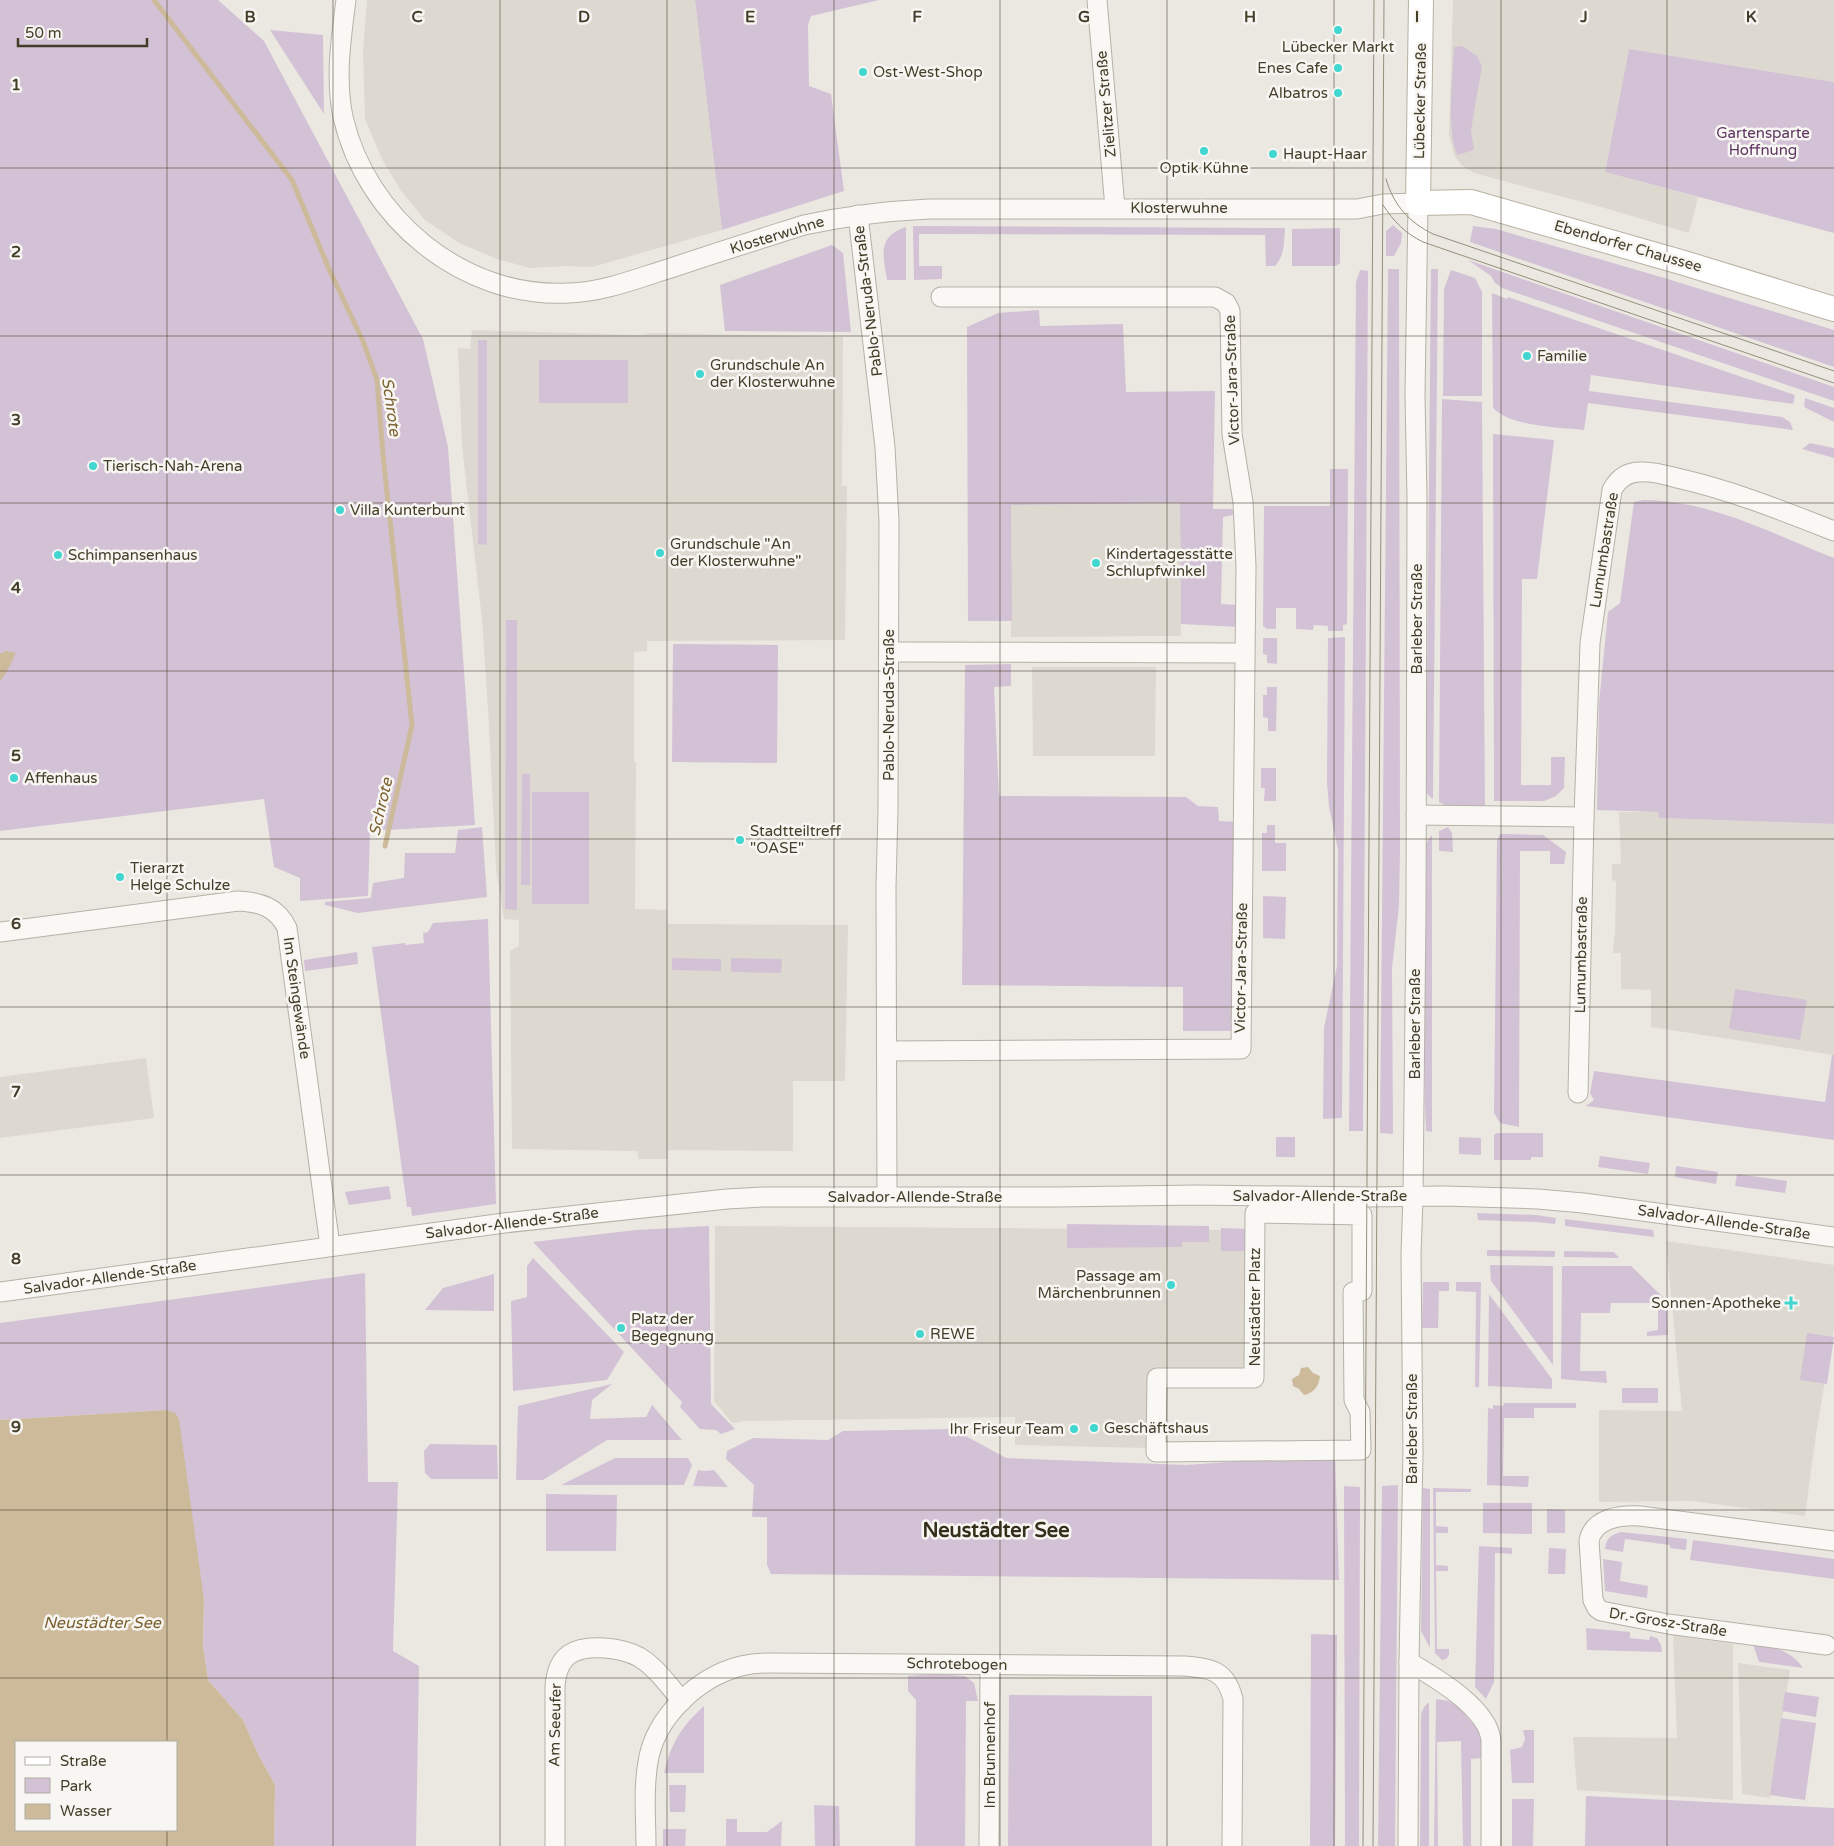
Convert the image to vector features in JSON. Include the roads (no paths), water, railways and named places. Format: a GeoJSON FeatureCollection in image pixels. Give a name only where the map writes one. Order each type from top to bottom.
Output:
{"type":"FeatureCollection","features":[{"type":"Feature","properties":{"kind":"main road","name":"Lübecker Straße"},"geometry":{"type":"LineString","coordinates":[[1418,203],[1421,0]]}},
{"type":"Feature","properties":{"kind":"main road","name":"Ebendorfer Chaussee"},"geometry":{"type":"LineString","coordinates":[[1418,203],[1471,202],[1684,262],[1834,309]]}},
{"type":"Feature","properties":{"kind":"street","name":"Klosterwuhne"},"geometry":{"type":"LineString","coordinates":[[346,0],[340,57],[340,97],[348,133],[360,164],[378,196],[408,231],[445,260],[483,279],[542,293],[569,293],[594,290],[625,282],[804,225],[858,214],[929,209],[1357,209],[1382,204],[1418,203]]}},
{"type":"Feature","properties":{"kind":"street","name":"Zielitzer Straße"},"geometry":{"type":"LineString","coordinates":[[1097,0],[1115,208]]}},
{"type":"Feature","properties":{"kind":"street","name":"Barleber Straße"},"geometry":{"type":"LineString","coordinates":[[1408,1846],[1413,1453],[1411,1255],[1416,815],[1417,498],[1415,387],[1418,203]]}},
{"type":"Feature","properties":{"kind":"street","name":"Pablo-Neruda-Straße"},"geometry":{"type":"LineString","coordinates":[[858,214],[885,447],[889,521],[886,887],[888,1198]]}},
{"type":"Feature","properties":{"kind":"street","name":"Victor-Jara-Straße"},"geometry":{"type":"LineString","coordinates":[[887,1051],[1240,1048],[1245,526],[1241,484],[1232,434],[1231,316],[1226,303],[1222,299],[1214,297],[941,296]]}},
{"type":"Feature","properties":{"kind":"street","name":"Lumumbastraße"},"geometry":{"type":"LineString","coordinates":[[1578,1093],[1590,643],[1611,496],[1616,483],[1626,476],[1639,472],[1693,481],[1834,531]]}},
{"type":"Feature","properties":{"kind":"street"},"geometry":{"type":"LineString","coordinates":[[889,652],[1244,653]]}},
{"type":"Feature","properties":{"kind":"street"},"geometry":{"type":"LineString","coordinates":[[1416,815],[1584,817]]}},
{"type":"Feature","properties":{"kind":"street","name":"Im Steingewände"},"geometry":{"type":"LineString","coordinates":[[0,932],[238,901],[261,904],[276,912],[287,928],[330,1246]]}},
{"type":"Feature","properties":{"kind":"street","name":"Salvador-Allende-Straße"},"geometry":{"type":"LineString","coordinates":[[0,1292],[504,1223],[763,1196],[888,1198],[1196,1195],[1445,1196],[1574,1202],[1834,1237]]}},
{"type":"Feature","properties":{"kind":"street","name":"Neustädter Platz"},"geometry":{"type":"LineString","coordinates":[[1255,1213],[1362,1215],[1362,1291],[1352,1292],[1354,1400],[1360,1412],[1360,1450],[1156,1452],[1157,1378],[1254,1378],[1255,1213]]}},
{"type":"Feature","properties":{"kind":"street","name":"Dr.-Grosz-Straße"},"geometry":{"type":"LineString","coordinates":[[1826,1645],[1668,1624],[1602,1612],[1594,1605],[1592,1596],[1589,1541],[1592,1532],[1603,1522],[1612,1518],[1640,1516],[1834,1541]]}},
{"type":"Feature","properties":{"kind":"street","name":"Am Seeufer"},"geometry":{"type":"LineString","coordinates":[[555,1846],[555,1682],[557,1671],[566,1656],[585,1648],[624,1650],[638,1656],[649,1665],[682,1701]]}},
{"type":"Feature","properties":{"kind":"street"},"geometry":{"type":"LineString","coordinates":[[1409,1662],[1465,1701],[1478,1714],[1489,1730],[1491,1741],[1491,1846]]}},
{"type":"Feature","properties":{"kind":"street","name":"Schrotebogen"},"geometry":{"type":"LineString","coordinates":[[646,1846],[646,1779],[649,1755],[660,1727],[682,1701],[706,1681],[718,1674],[743,1665],[756,1664],[1185,1666],[1206,1668],[1224,1678],[1234,1705],[1232,1846]]}},
{"type":"Feature","properties":{"kind":"street","name":"Im Brunnenhof"},"geometry":{"type":"LineString","coordinates":[[989,1846],[990,1665]]}},
{"type":"Feature","properties":{"kind":"water"},"geometry":{"type":"Polygon","coordinates":[[[6,651],[16,653],[0,681],[0,654],[6,651]]]}},
{"type":"Feature","properties":{"kind":"water"},"geometry":{"type":"Polygon","coordinates":[[[1308,1367],[1313,1373],[1320,1376],[1318,1383],[1311,1393],[1304,1395],[1293,1386],[1292,1379],[1299,1375],[1301,1368],[1308,1367]]]}},
{"type":"Feature","properties":{"kind":"water","name":"Neustädter See"},"geometry":{"type":"Polygon","coordinates":[[[166,1410],[175,1413],[179,1419],[204,1600],[203,1646],[208,1680],[243,1720],[257,1752],[275,1785],[274,1846],[0,1846],[0,1420],[166,1410]]]}},
{"type":"Feature","properties":{"kind":"waterway","name":"Schrote"},"geometry":{"type":"LineString","coordinates":[[154,0],[292,180],[329,269],[363,341],[377,380],[383,455],[412,725],[385,846]]}},
{"type":"Feature","properties":{"kind":"tram line"},"geometry":{"type":"LineString","coordinates":[[1363,1846],[1374,0]]}},
{"type":"Feature","properties":{"kind":"tram line"},"geometry":{"type":"LineString","coordinates":[[1373,1846],[1384,0]]}},
{"type":"Feature","properties":{"kind":"tram line"},"geometry":{"type":"LineString","coordinates":[[1386,179],[1398,205],[1417,224],[1433,234],[1834,371]]}},
{"type":"Feature","properties":{"kind":"tram line"},"geometry":{"type":"LineString","coordinates":[[1383,205],[1400,226],[1423,242],[1834,383]]}},
{"type":"Feature","properties":{"kind":"place","name":"Lübecker Markt"},"geometry":{"type":"Point","coordinates":[1338,30]}},
{"type":"Feature","properties":{"kind":"place","name":"Enes Cafe"},"geometry":{"type":"Point","coordinates":[1338,68]}},
{"type":"Feature","properties":{"kind":"place","name":"Ost-West-Shop"},"geometry":{"type":"Point","coordinates":[863,72]}},
{"type":"Feature","properties":{"kind":"place","name":"Albatros"},"geometry":{"type":"Point","coordinates":[1338,93]}},
{"type":"Feature","properties":{"kind":"place","name":"Optik Kühne"},"geometry":{"type":"Point","coordinates":[1204,151]}},
{"type":"Feature","properties":{"kind":"place","name":"Haupt-Haar"},"geometry":{"type":"Point","coordinates":[1273,154]}},
{"type":"Feature","properties":{"kind":"place","name":"Familie"},"geometry":{"type":"Point","coordinates":[1527,356]}},
{"type":"Feature","properties":{"kind":"place","name":"Grundschule An der Klosterwuhne"},"geometry":{"type":"Point","coordinates":[700,374]}},
{"type":"Feature","properties":{"kind":"place","name":"Tierisch-Nah-Arena"},"geometry":{"type":"Point","coordinates":[93,466]}},
{"type":"Feature","properties":{"kind":"place","name":"Villa Kunterbunt"},"geometry":{"type":"Point","coordinates":[340,510]}},
{"type":"Feature","properties":{"kind":"place","name":"Grundschule \"An der Klosterwuhne\""},"geometry":{"type":"Point","coordinates":[660,553]}},
{"type":"Feature","properties":{"kind":"place","name":"Schimpansenhaus"},"geometry":{"type":"Point","coordinates":[58,555]}},
{"type":"Feature","properties":{"kind":"place","name":"Kindertagesstätte Schlupfwinkel"},"geometry":{"type":"Point","coordinates":[1096,563]}},
{"type":"Feature","properties":{"kind":"place","name":"Affenhaus"},"geometry":{"type":"Point","coordinates":[14,778]}},
{"type":"Feature","properties":{"kind":"place","name":"Stadtteiltreff \"OASE\""},"geometry":{"type":"Point","coordinates":[740,840]}},
{"type":"Feature","properties":{"kind":"place","name":"Tierarzt Helge Schulze"},"geometry":{"type":"Point","coordinates":[120,877]}},
{"type":"Feature","properties":{"kind":"place","name":"Passage am Märchenbrunnen"},"geometry":{"type":"Point","coordinates":[1171,1285]}},
{"type":"Feature","properties":{"kind":"place","name":"Sonnen-Apotheke"},"geometry":{"type":"Point","coordinates":[1791,1303]}},
{"type":"Feature","properties":{"kind":"place","name":"Platz der Begegnung"},"geometry":{"type":"Point","coordinates":[621,1328]}},
{"type":"Feature","properties":{"kind":"place","name":"REWE"},"geometry":{"type":"Point","coordinates":[920,1334]}},
{"type":"Feature","properties":{"kind":"place","name":"Geschäftshaus"},"geometry":{"type":"Point","coordinates":[1094,1428]}},
{"type":"Feature","properties":{"kind":"place","name":"Ihr Friseur Team"},"geometry":{"type":"Point","coordinates":[1074,1429]}},
{"type":"Feature","properties":{"kind":"district","name":"Neustädter See"},"geometry":{"type":"Point","coordinates":[996,1531]}},
{"type":"Feature","properties":{"kind":"park label","name":"Gartensparte Hoffnung"},"geometry":{"type":"Point","coordinates":[1763,142]}}]}
